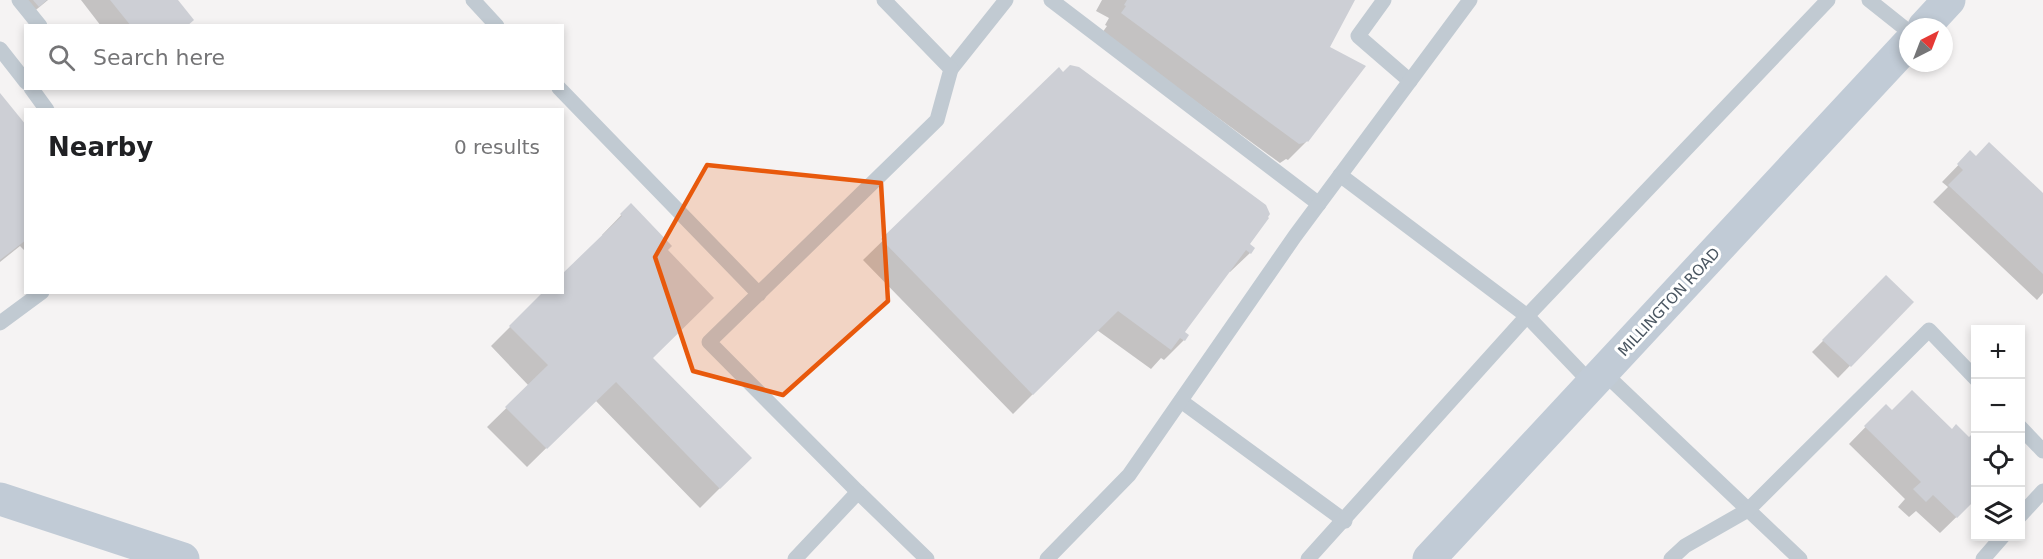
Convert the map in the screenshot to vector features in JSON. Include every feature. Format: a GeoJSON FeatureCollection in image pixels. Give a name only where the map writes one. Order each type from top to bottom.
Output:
{"type":"FeatureCollection","features":[{"type":"Feature","properties":{"kind":"main road"},"geometry":{"type":"LineString","coordinates":[[1932,18],[1949,0]]}},
{"type":"Feature","properties":{"kind":"main road","name":"MILLINGTON ROAD"},"geometry":{"type":"LineString","coordinates":[[1429,559],[1899,54]]}},
{"type":"Feature","properties":{"kind":"main road"},"geometry":{"type":"LineString","coordinates":[[0,499],[183,559]]}},
{"type":"Feature","properties":{"kind":"lane"},"geometry":{"type":"LineString","coordinates":[[19,0],[38,24]]}},
{"type":"Feature","properties":{"kind":"lane"},"geometry":{"type":"LineString","coordinates":[[472,0],[495,24]]}},
{"type":"Feature","properties":{"kind":"lane"},"geometry":{"type":"LineString","coordinates":[[884,0],[951,69]]}},
{"type":"Feature","properties":{"kind":"lane"},"geometry":{"type":"LineString","coordinates":[[927,559],[709,342],[937,120],[951,69],[1006,0]]}},
{"type":"Feature","properties":{"kind":"lane"},"geometry":{"type":"LineString","coordinates":[[1051,0],[1319,204]]}},
{"type":"Feature","properties":{"kind":"lane"},"geometry":{"type":"LineString","coordinates":[[1384,0],[1358,36],[1410,81]]}},
{"type":"Feature","properties":{"kind":"lane"},"geometry":{"type":"LineString","coordinates":[[1047,559],[1129,475],[1319,204],[1470,0]]}},
{"type":"Feature","properties":{"kind":"lane"},"geometry":{"type":"LineString","coordinates":[[1308,559],[1345,521],[1527,316],[1828,0]]}},
{"type":"Feature","properties":{"kind":"lane"},"geometry":{"type":"LineString","coordinates":[[1869,0],[1899,24]]}},
{"type":"Feature","properties":{"kind":"lane"},"geometry":{"type":"LineString","coordinates":[[0,50],[24,80]]}},
{"type":"Feature","properties":{"kind":"lane"},"geometry":{"type":"LineString","coordinates":[[32,90],[45,108]]}},
{"type":"Feature","properties":{"kind":"lane"},"geometry":{"type":"LineString","coordinates":[[561,90],[759,294]]}},
{"type":"Feature","properties":{"kind":"lane"},"geometry":{"type":"LineString","coordinates":[[1340,175],[1527,316],[1748,510],[1800,559]]}},
{"type":"Feature","properties":{"kind":"lane"},"geometry":{"type":"LineString","coordinates":[[0,323],[39,294]]}},
{"type":"Feature","properties":{"kind":"lane"},"geometry":{"type":"LineString","coordinates":[[1671,559],[1685,546],[1748,510],[1929,330],[1971,374]]}},
{"type":"Feature","properties":{"kind":"lane"},"geometry":{"type":"LineString","coordinates":[[1181,400],[1345,521]]}},
{"type":"Feature","properties":{"kind":"lane"},"geometry":{"type":"LineString","coordinates":[[2025,432],[2043,451]]}},
{"type":"Feature","properties":{"kind":"lane"},"geometry":{"type":"LineString","coordinates":[[2025,511],[2043,491]]}},
{"type":"Feature","properties":{"kind":"lane"},"geometry":{"type":"LineString","coordinates":[[795,559],[858,492]]}},
{"type":"Feature","properties":{"kind":"lane"},"geometry":{"type":"LineString","coordinates":[[1983,559],[1999,541]]}},
{"type":"Feature","properties":{"kind":"highlighted area"},"geometry":{"type":"Polygon","coordinates":[[[707,165],[881,183],[888,301],[783,395],[693,371],[655,257],[707,165]]]}},
{"type":"Feature","properties":{"kind":"building"},"geometry":{"type":"Polygon","coordinates":[[[33,0],[47,0],[39,7],[33,0]]]}},
{"type":"Feature","properties":{"kind":"building"},"geometry":{"type":"Polygon","coordinates":[[[110,0],[178,0],[194,20],[189,24],[129,24],[110,0]]]}},
{"type":"Feature","properties":{"kind":"building"},"geometry":{"type":"Polygon","coordinates":[[[1127,0],[1355,0],[1330,47],[1366,66],[1308,142],[1299,144],[1121,13],[1127,0]]]}},
{"type":"Feature","properties":{"kind":"building"},"geometry":{"type":"Polygon","coordinates":[[[1070,65],[1079,67],[1266,205],[1270,214],[1250,244],[1255,248],[1251,254],[1246,250],[1185,332],[1189,335],[1185,341],[1180,338],[1171,350],[1118,311],[1033,395],[881,239],[1059,67],[1063,72],[1070,65]]]}},
{"type":"Feature","properties":{"kind":"building"},"geometry":{"type":"Polygon","coordinates":[[[0,93],[24,123],[24,242],[0,260],[0,93]]]}},
{"type":"Feature","properties":{"kind":"building"},"geometry":{"type":"Polygon","coordinates":[[[1989,142],[2043,193],[2043,274],[1948,185],[1963,170],[1957,164],[1970,150],[1976,156],[1989,142]]]}},
{"type":"Feature","properties":{"kind":"building"},"geometry":{"type":"Polygon","coordinates":[[[631,203],[672,246],[668,250],[714,298],[653,358],[752,458],[720,489],[616,382],[547,449],[505,407],[548,365],[509,326],[541,294],[564,294],[564,272],[622,216],[620,214],[631,203]]]}},
{"type":"Feature","properties":{"kind":"building"},"geometry":{"type":"Polygon","coordinates":[[[1886,275],[1914,302],[1851,367],[1822,340],[1886,275]]]}},
{"type":"Feature","properties":{"kind":"building"},"geometry":{"type":"Polygon","coordinates":[[[1912,390],[1952,429],[1956,424],[1969,437],[1971,435],[1971,504],[1957,518],[1933,495],[1926,502],[1913,489],[1921,482],[1864,426],[1886,404],[1892,410],[1912,390]]]}}]}
